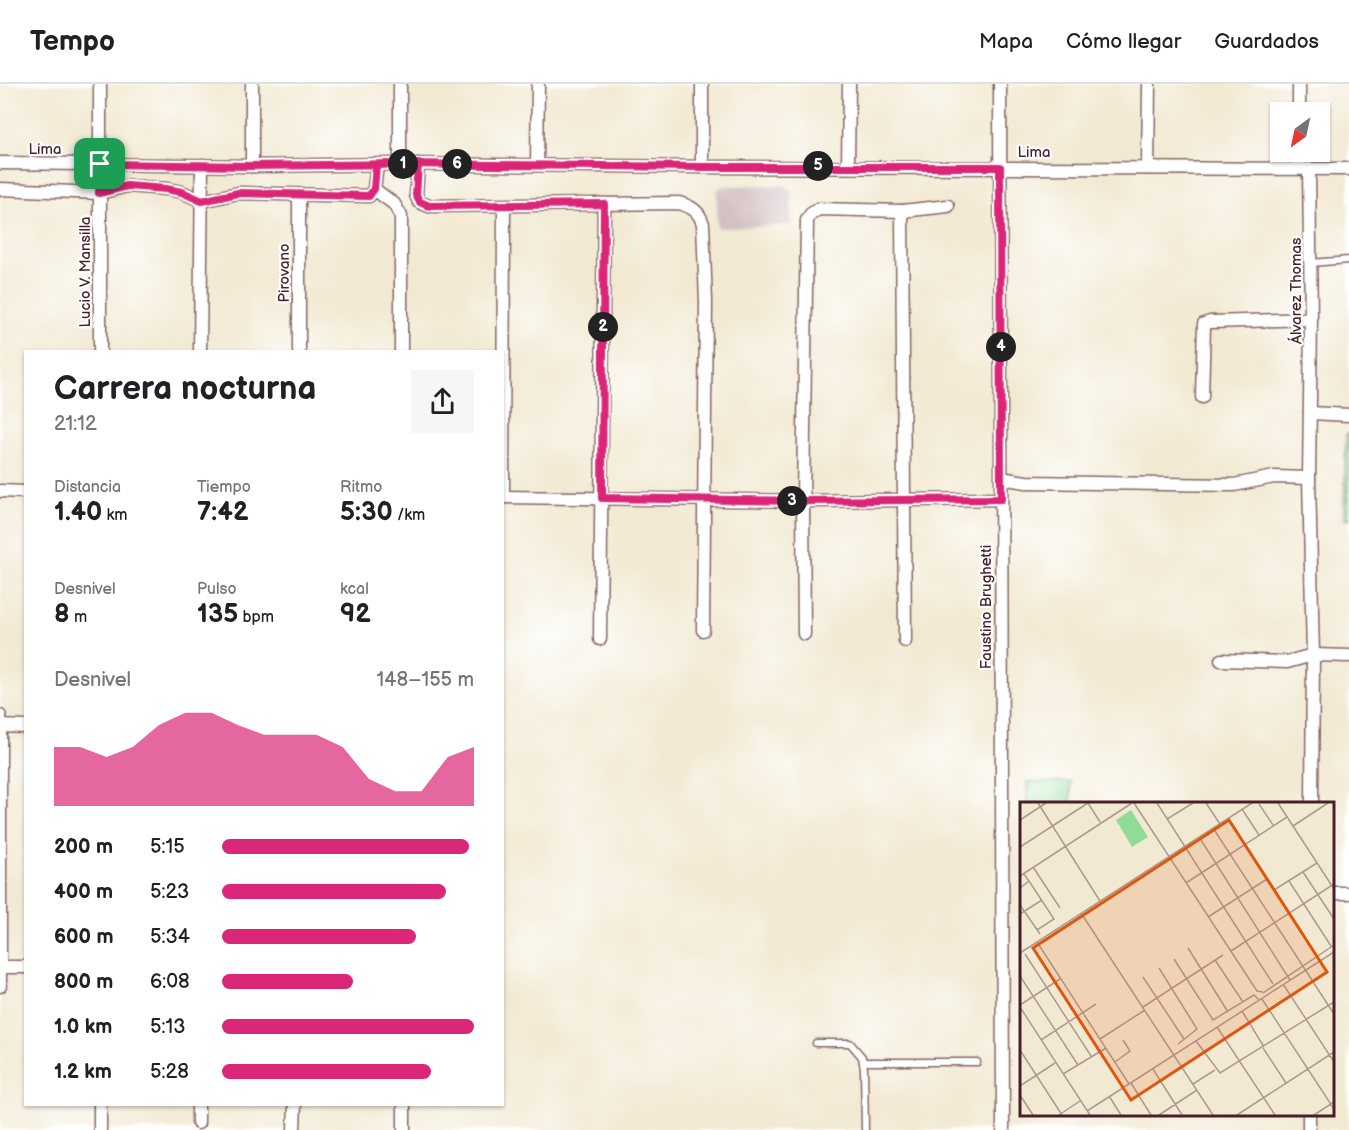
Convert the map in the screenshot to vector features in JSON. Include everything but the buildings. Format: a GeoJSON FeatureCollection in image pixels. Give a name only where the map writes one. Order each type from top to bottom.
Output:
{"type":"FeatureCollection","features":[{"type":"Feature","properties":{"kind":"street","name":"Lucio V. Mansilla"},"geometry":{"type":"LineString","coordinates":[[100,84],[100,350]]}},
{"type":"Feature","properties":{"kind":"street"},"geometry":{"type":"LineString","coordinates":[[252,84],[252,166]]}},
{"type":"Feature","properties":{"kind":"street"},"geometry":{"type":"LineString","coordinates":[[400,84],[400,164]]}},
{"type":"Feature","properties":{"kind":"street"},"geometry":{"type":"LineString","coordinates":[[537,165],[538,84]]}},
{"type":"Feature","properties":{"kind":"street"},"geometry":{"type":"LineString","coordinates":[[702,84],[702,167]]}},
{"type":"Feature","properties":{"kind":"street"},"geometry":{"type":"LineString","coordinates":[[848,166],[849,84]]}},
{"type":"Feature","properties":{"kind":"street","name":"Faustino Brughetti"},"geometry":{"type":"LineString","coordinates":[[1000,84],[1004,1130]]}},
{"type":"Feature","properties":{"kind":"street"},"geometry":{"type":"LineString","coordinates":[[1148,168],[1149,84]]}},
{"type":"Feature","properties":{"kind":"street"},"geometry":{"type":"LineString","coordinates":[[1299,84],[1299,102]]}},
{"type":"Feature","properties":{"kind":"street","name":"Álvarez Thomas"},"geometry":{"type":"LineString","coordinates":[[1302,162],[1311,263],[1309,477],[1313,655],[1312,802]]}},
{"type":"Feature","properties":{"kind":"street","name":"Lima"},"geometry":{"type":"LineString","coordinates":[[0,163],[252,166],[418,164],[1349,169]]}},
{"type":"Feature","properties":{"kind":"street"},"geometry":{"type":"LineString","coordinates":[[418,164],[416,195],[420,202],[429,206],[679,203],[690,206],[700,215],[703,224],[706,302],[703,630]]}},
{"type":"Feature","properties":{"kind":"street"},"geometry":{"type":"LineString","coordinates":[[200,350],[202,165]]}},
{"type":"Feature","properties":{"kind":"street"},"geometry":{"type":"LineString","coordinates":[[0,189],[99,193],[127,186],[182,192],[202,201],[238,193],[369,196],[374,189],[376,165]]}},
{"type":"Feature","properties":{"kind":"street"},"geometry":{"type":"LineString","coordinates":[[374,189],[394,204],[401,216],[401,350]]}},
{"type":"Feature","properties":{"kind":"street","name":"Pirovano"},"geometry":{"type":"LineString","coordinates":[[299,195],[299,350]]}},
{"type":"Feature","properties":{"kind":"street"},"geometry":{"type":"LineString","coordinates":[[600,639],[604,204]]}},
{"type":"Feature","properties":{"kind":"street"},"geometry":{"type":"LineString","coordinates":[[504,206],[504,350]]}},
{"type":"Feature","properties":{"kind":"street"},"geometry":{"type":"LineString","coordinates":[[804,634],[803,501],[807,220],[818,209],[902,211],[948,206]]}},
{"type":"Feature","properties":{"kind":"street"},"geometry":{"type":"LineString","coordinates":[[902,211],[905,641]]}},
{"type":"Feature","properties":{"kind":"street"},"geometry":{"type":"LineString","coordinates":[[1202,397],[1204,324],[1311,319]]}},
{"type":"Feature","properties":{"kind":"street"},"geometry":{"type":"LineString","coordinates":[[1311,412],[1349,415]]}},
{"type":"Feature","properties":{"kind":"street"},"geometry":{"type":"LineString","coordinates":[[1001,478],[1026,482],[1234,485],[1274,477],[1309,477]]}},
{"type":"Feature","properties":{"kind":"street"},"geometry":{"type":"LineString","coordinates":[[0,491],[24,492]]}},
{"type":"Feature","properties":{"kind":"street"},"geometry":{"type":"LineString","coordinates":[[504,497],[803,501],[1001,499]]}},
{"type":"Feature","properties":{"kind":"street"},"geometry":{"type":"LineString","coordinates":[[1221,660],[1287,662],[1313,655],[1349,656]]}},
{"type":"Feature","properties":{"kind":"street"},"geometry":{"type":"LineString","coordinates":[[0,716],[0,986]]}},
{"type":"Feature","properties":{"kind":"street"},"geometry":{"type":"LineString","coordinates":[[0,726],[24,727]]}},
{"type":"Feature","properties":{"kind":"street"},"geometry":{"type":"LineString","coordinates":[[1334,893],[1349,892]]}},
{"type":"Feature","properties":{"kind":"street"},"geometry":{"type":"LineString","coordinates":[[0,967],[24,967]]}},
{"type":"Feature","properties":{"kind":"street"},"geometry":{"type":"LineString","coordinates":[[100,1106],[100,1130]]}},
{"type":"Feature","properties":{"kind":"street"},"geometry":{"type":"LineString","coordinates":[[198,1106],[198,1123]]}},
{"type":"Feature","properties":{"kind":"street"},"geometry":{"type":"LineString","coordinates":[[294,1130],[295,1106]]}},
{"type":"Feature","properties":{"kind":"street"},"geometry":{"type":"LineString","coordinates":[[404,1106],[404,1130]]}},
{"type":"Feature","properties":{"kind":"lane"},"geometry":{"type":"LineString","coordinates":[[1311,263],[1349,260]]}},
{"type":"Feature","properties":{"kind":"lane"},"geometry":{"type":"LineString","coordinates":[[816,1043],[850,1043],[862,1057],[865,1130]]}},
{"type":"Feature","properties":{"kind":"lane"},"geometry":{"type":"LineString","coordinates":[[862,1062],[977,1062]]}},
{"type":"Feature","properties":{"kind":"shaded area"},"geometry":{"type":"Polygon","coordinates":[[[784,185],[792,191],[791,225],[717,228],[717,190],[723,186],[784,185]]]}},
{"type":"Feature","properties":{"kind":"green space"},"geometry":{"type":"Polygon","coordinates":[[[1346,434],[1349,434],[1349,519],[1344,519],[1346,434]]]}},
{"type":"Feature","properties":{"kind":"green space"},"geometry":{"type":"Polygon","coordinates":[[[1027,782],[1071,782],[1071,802],[1027,802],[1027,782]]]}},
{"type":"Feature","properties":{"kind":"route"},"geometry":{"type":"LineString","coordinates":[[100,164],[99,193],[127,186],[182,192],[202,201],[238,193],[369,196],[374,189],[376,165],[418,164],[416,195],[420,202],[429,206],[604,204],[602,498],[803,501],[1001,499],[1000,167],[702,167],[537,165],[400,164],[252,166],[100,164]]}}]}
